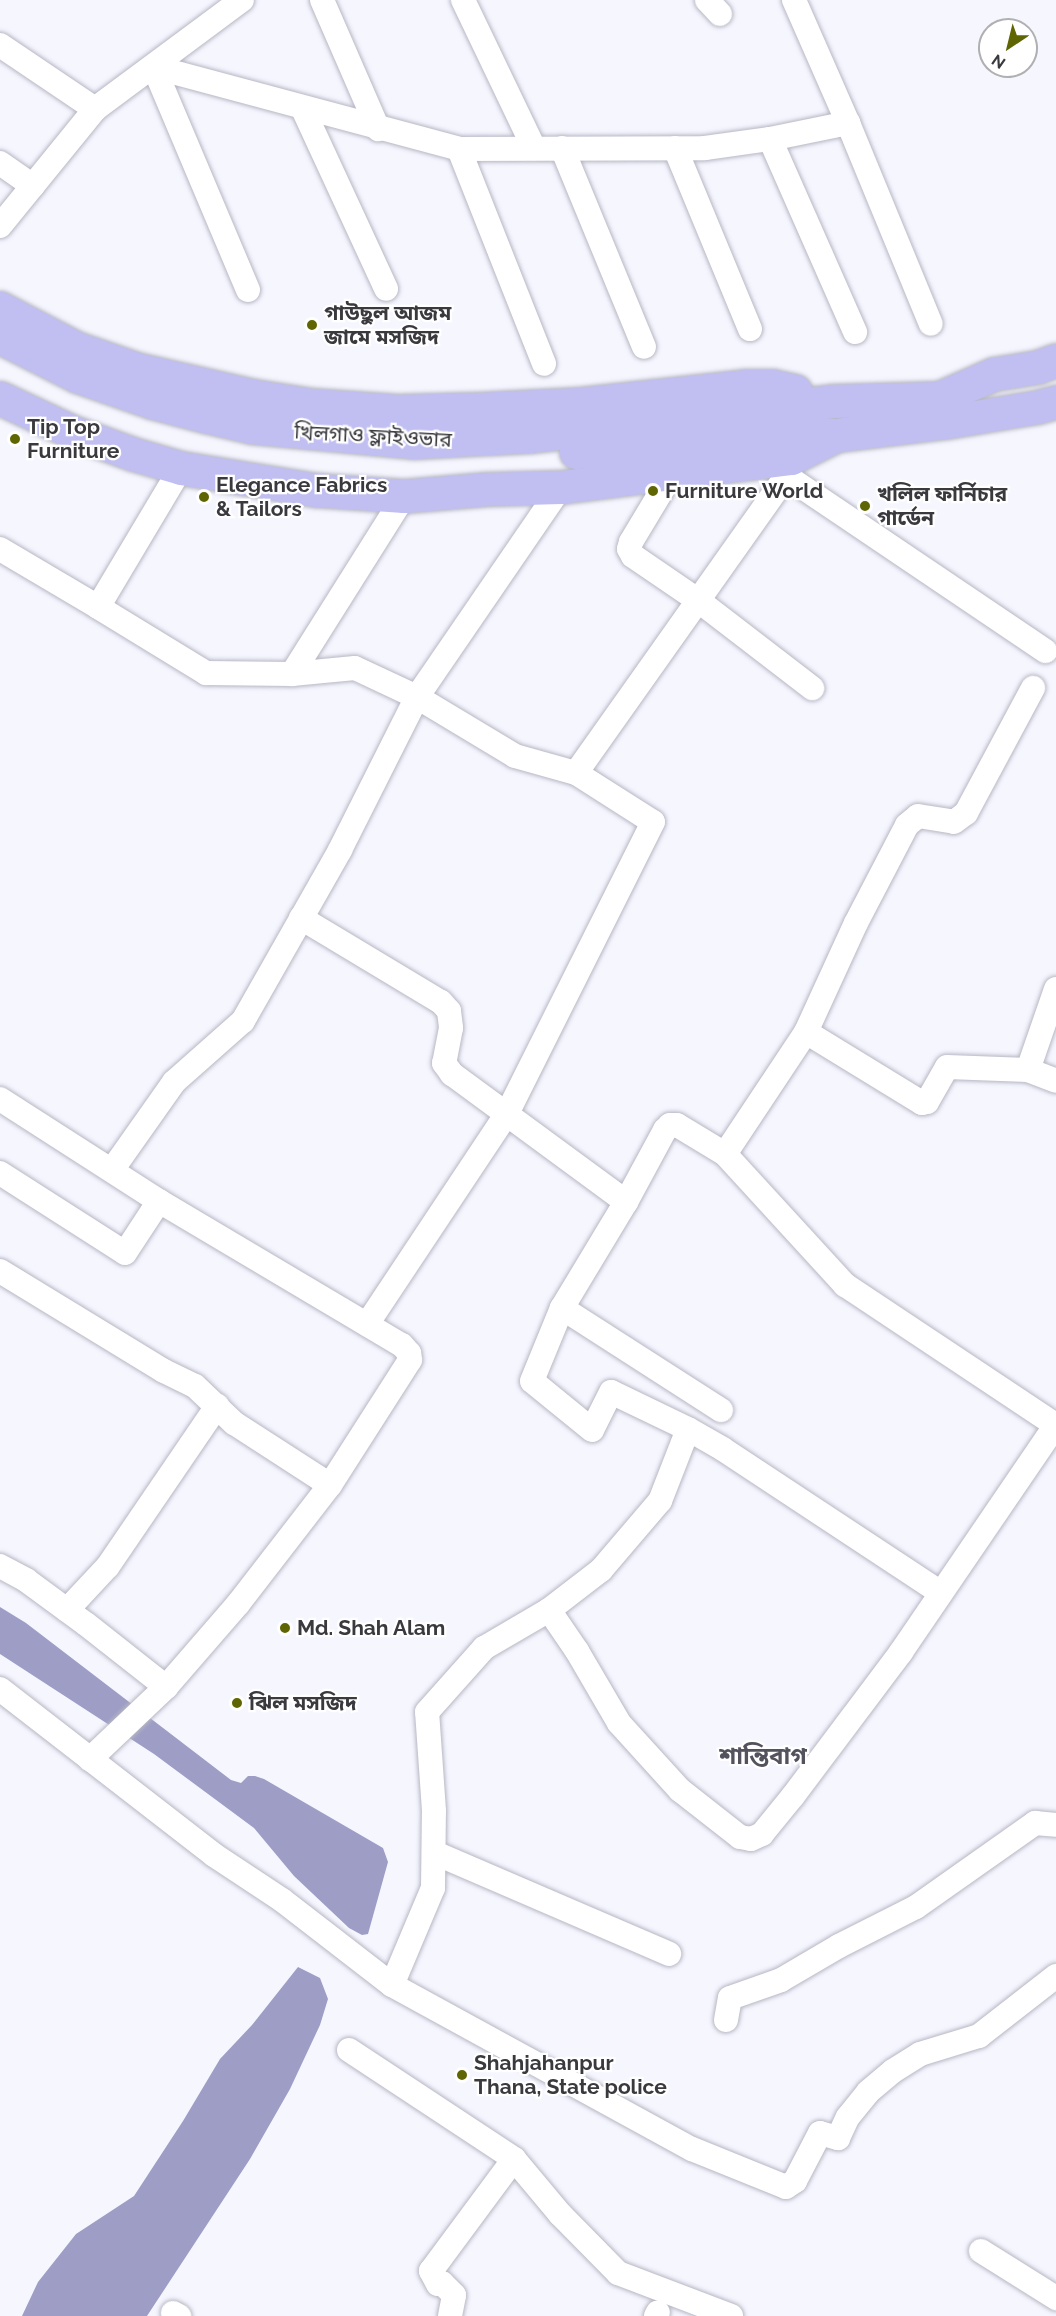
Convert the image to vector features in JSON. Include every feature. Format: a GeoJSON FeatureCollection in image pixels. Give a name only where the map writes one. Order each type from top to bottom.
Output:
{"type":"FeatureCollection","features":[{"type":"Feature","properties":{"kind":"main road"},"geometry":{"type":"LineString","coordinates":[[0,308],[76,348],[136,369],[254,396],[311,405],[397,411],[478,409],[580,404],[745,386],[773,386],[832,401]]}},
{"type":"Feature","properties":{"kind":"main road","name":"খিলগাও ফ্লাইওভার"},"geometry":{"type":"LineString","coordinates":[[0,337],[77,376],[152,402],[252,427],[369,440],[451,442],[762,420]]}},
{"type":"Feature","properties":{"kind":"main road"},"geometry":{"type":"LineString","coordinates":[[762,420],[832,401],[939,398],[994,374],[1037,367],[1056,360]]}},
{"type":"Feature","properties":{"kind":"main road","name":"খিলগাও ফ্লাইওভার"},"geometry":{"type":"LineString","coordinates":[[0,362],[69,396],[169,430],[260,448],[353,460],[487,461],[762,420]]}},
{"type":"Feature","properties":{"kind":"main road"},"geometry":{"type":"LineString","coordinates":[[0,398],[70,430],[133,454],[181,468],[316,490],[404,496],[487,489],[561,487],[673,472],[789,467],[837,435]]}},
{"type":"Feature","properties":{"kind":"main road"},"geometry":{"type":"LineString","coordinates":[[762,420],[837,435],[946,422],[1056,402]]}},
{"type":"Feature","properties":{"kind":"street"},"geometry":{"type":"LineString","coordinates":[[322,0],[378,129]]}},
{"type":"Feature","properties":{"kind":"street"},"geometry":{"type":"LineString","coordinates":[[463,0],[534,148]]}},
{"type":"Feature","properties":{"kind":"street"},"geometry":{"type":"LineString","coordinates":[[794,0],[848,123],[931,324]]}},
{"type":"Feature","properties":{"kind":"street"},"geometry":{"type":"LineString","coordinates":[[0,226],[95,110],[154,67],[230,3]]}},
{"type":"Feature","properties":{"kind":"street"},"geometry":{"type":"LineString","coordinates":[[0,45],[95,110]]}},
{"type":"Feature","properties":{"kind":"street"},"geometry":{"type":"LineString","coordinates":[[154,67],[303,109],[459,149],[705,147],[770,139],[848,123]]}},
{"type":"Feature","properties":{"kind":"street"},"geometry":{"type":"LineString","coordinates":[[154,67],[248,290]]}},
{"type":"Feature","properties":{"kind":"street"},"geometry":{"type":"LineString","coordinates":[[303,109],[386,289]]}},
{"type":"Feature","properties":{"kind":"street"},"geometry":{"type":"LineString","coordinates":[[770,139],[855,332]]}},
{"type":"Feature","properties":{"kind":"street"},"geometry":{"type":"LineString","coordinates":[[562,148],[644,347]]}},
{"type":"Feature","properties":{"kind":"street"},"geometry":{"type":"LineString","coordinates":[[675,148],[750,329]]}},
{"type":"Feature","properties":{"kind":"street"},"geometry":{"type":"LineString","coordinates":[[459,149],[544,364]]}},
{"type":"Feature","properties":{"kind":"street"},"geometry":{"type":"LineString","coordinates":[[0,163],[33,186]]}},
{"type":"Feature","properties":{"kind":"street"},"geometry":{"type":"LineString","coordinates":[[576,773],[699,601],[789,467],[1045,651]]}},
{"type":"Feature","properties":{"kind":"street"},"geometry":{"type":"LineString","coordinates":[[98,607],[181,468]]}},
{"type":"Feature","properties":{"kind":"street"},"geometry":{"type":"LineString","coordinates":[[673,472],[629,549],[633,556],[699,601],[812,688]]}},
{"type":"Feature","properties":{"kind":"street"},"geometry":{"type":"LineString","coordinates":[[112,1170],[174,1082],[243,1021],[340,850],[417,697],[561,487]]}},
{"type":"Feature","properties":{"kind":"street"},"geometry":{"type":"LineString","coordinates":[[292,674],[404,496]]}},
{"type":"Feature","properties":{"kind":"street"},"geometry":{"type":"LineString","coordinates":[[0,549],[206,674],[292,674],[355,668],[417,697],[515,756],[576,773],[653,822],[506,1115],[367,1324]]}},
{"type":"Feature","properties":{"kind":"street"},"geometry":{"type":"LineString","coordinates":[[725,1154],[806,1032],[855,923],[907,825],[918,816],[954,822],[966,813],[1033,688]]}},
{"type":"Feature","properties":{"kind":"street"},"geometry":{"type":"LineString","coordinates":[[301,918],[441,1002],[449,1011],[451,1028],[444,1063],[452,1074],[626,1202]]}},
{"type":"Feature","properties":{"kind":"street"},"geometry":{"type":"LineString","coordinates":[[1028,1070],[1056,989]]}},
{"type":"Feature","properties":{"kind":"street"},"geometry":{"type":"LineString","coordinates":[[806,1032],[922,1103],[927,1102],[946,1067],[1028,1070],[1056,1081]]}},
{"type":"Feature","properties":{"kind":"street"},"geometry":{"type":"LineString","coordinates":[[0,1099],[159,1201],[402,1345],[409,1353],[410,1360],[330,1485],[238,1604],[166,1687],[90,1759]]}},
{"type":"Feature","properties":{"kind":"street"},"geometry":{"type":"LineString","coordinates":[[549,1610],[577,1651],[619,1723],[680,1790],[740,1838],[751,1839],[762,1834],[793,1796],[901,1652],[1055,1425],[845,1285],[725,1154],[677,1125],[670,1125],[562,1308],[532,1382],[592,1430],[611,1392],[688,1429],[723,1449],[940,1593]]}},
{"type":"Feature","properties":{"kind":"street"},"geometry":{"type":"LineString","coordinates":[[0,1173],[125,1253],[159,1201]]}},
{"type":"Feature","properties":{"kind":"street"},"geometry":{"type":"LineString","coordinates":[[0,1271],[164,1371],[195,1386],[234,1423],[330,1485]]}},
{"type":"Feature","properties":{"kind":"street"},"geometry":{"type":"LineString","coordinates":[[562,1308],[721,1410]]}},
{"type":"Feature","properties":{"kind":"street"},"geometry":{"type":"LineString","coordinates":[[67,1610],[108,1566],[217,1406]]}},
{"type":"Feature","properties":{"kind":"street"},"geometry":{"type":"LineString","coordinates":[[392,1985],[433,1888],[435,1853],[427,1712],[484,1648],[549,1610],[601,1570],[660,1501],[688,1429]]}},
{"type":"Feature","properties":{"kind":"street"},"geometry":{"type":"LineString","coordinates":[[0,1566],[26,1580],[166,1687]]}},
{"type":"Feature","properties":{"kind":"street"},"geometry":{"type":"LineString","coordinates":[[0,1689],[214,1855],[282,1900],[392,1985],[692,2149],[786,2187],[795,2181],[820,2133],[837,2138],[848,2117],[868,2092],[893,2071],[920,2054],[979,2036],[1055,1978]]}},
{"type":"Feature","properties":{"kind":"street"},"geometry":{"type":"LineString","coordinates":[[726,2020],[730,1998],[781,1980],[916,1907],[1035,1823],[1056,1825]]}},
{"type":"Feature","properties":{"kind":"street"},"geometry":{"type":"LineString","coordinates":[[435,1853],[669,1954]]}},
{"type":"Feature","properties":{"kind":"street"},"geometry":{"type":"LineString","coordinates":[[349,2050],[514,2159],[560,2214],[618,2273],[731,2316]]}},
{"type":"Feature","properties":{"kind":"street"},"geometry":{"type":"LineString","coordinates":[[450,2316],[454,2295],[442,2283],[438,2284],[431,2271],[514,2159]]}},
{"type":"Feature","properties":{"kind":"street"},"geometry":{"type":"LineString","coordinates":[[981,2251],[1056,2298]]}},
{"type":"Feature","properties":{"kind":"water"},"geometry":{"type":"Polygon","coordinates":[[[0,1607],[26,1623],[231,1780],[241,1783],[248,1776],[264,1779],[383,1848],[388,1862],[368,1934],[362,1935],[349,1928],[294,1876],[254,1828],[154,1754],[0,1654],[0,1607]]]}},
{"type":"Feature","properties":{"kind":"water"},"geometry":{"type":"Polygon","coordinates":[[[298,1967],[320,1978],[328,1999],[320,2025],[290,2089],[250,2159],[147,2316],[22,2316],[38,2282],[76,2234],[134,2196],[220,2059],[252,2025],[298,1967]]]}},
{"type":"Feature","properties":{"kind":"place","name":"গাউছুল আজম জামে মসজিদ"},"geometry":{"type":"Point","coordinates":[312,325]}},
{"type":"Feature","properties":{"kind":"place","name":"Tip Top Furniture"},"geometry":{"type":"Point","coordinates":[15,439]}},
{"type":"Feature","properties":{"kind":"place","name":"Furniture World"},"geometry":{"type":"Point","coordinates":[653,491]}},
{"type":"Feature","properties":{"kind":"place","name":"Elegance Fabrics & Tailors"},"geometry":{"type":"Point","coordinates":[204,497]}},
{"type":"Feature","properties":{"kind":"place","name":"খলিল ফার্নিচার গার্ডেন"},"geometry":{"type":"Point","coordinates":[865,506]}},
{"type":"Feature","properties":{"kind":"place","name":"Md. Shah Alam"},"geometry":{"type":"Point","coordinates":[285,1628]}},
{"type":"Feature","properties":{"kind":"place","name":"ঝিল মসজিদ"},"geometry":{"type":"Point","coordinates":[237,1703]}},
{"type":"Feature","properties":{"kind":"place","name":"Shahjahanpur Thana, State police"},"geometry":{"type":"Point","coordinates":[462,2075]}},
{"type":"Feature","properties":{"kind":"district","name":"শান্তিবাগ"},"geometry":{"type":"Point","coordinates":[763,1756]}}]}
